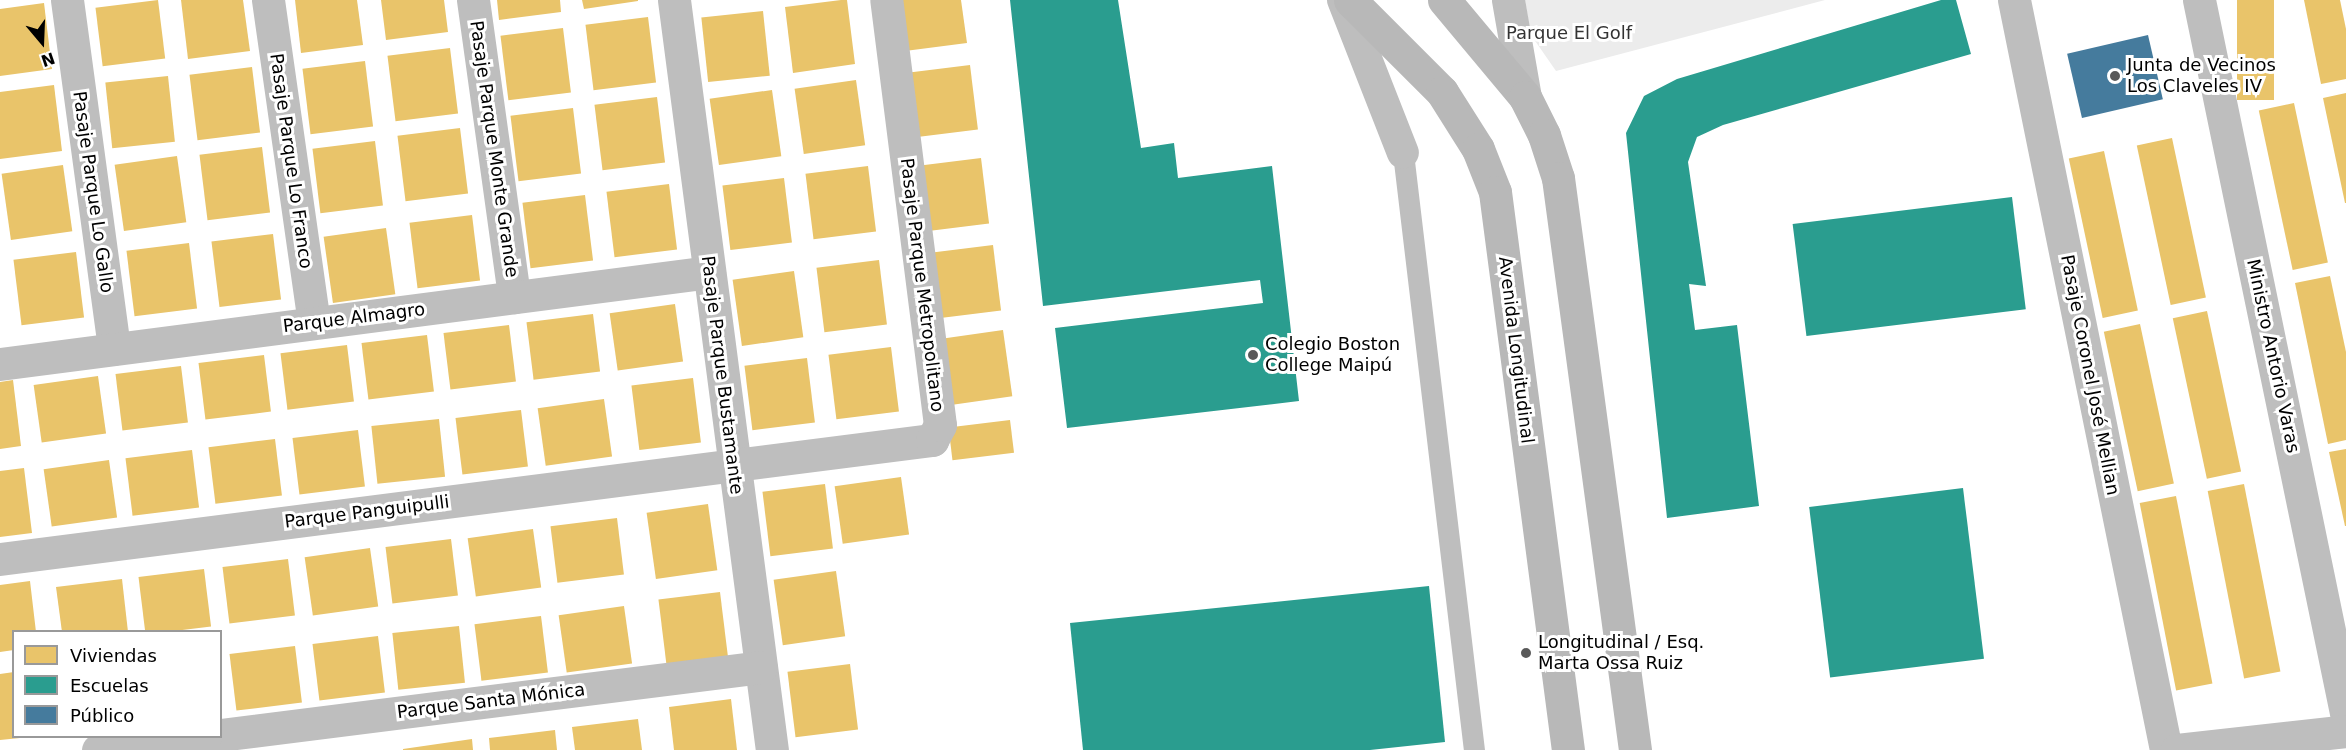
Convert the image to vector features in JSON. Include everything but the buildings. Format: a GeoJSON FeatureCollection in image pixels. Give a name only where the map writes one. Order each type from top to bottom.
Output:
{"type":"FeatureCollection","features":[{"type":"Feature","properties":{"kind":"main road","name":"Avenida Longitudinal"},"geometry":{"type":"LineString","coordinates":[[1350,0],[1442,92],[1478,149],[1495,192],[1568,750]]}},
{"type":"Feature","properties":{"kind":"main road"},"geometry":{"type":"LineString","coordinates":[[1444,0],[1525,97],[1552,156],[1565,214],[1635,750]]}},
{"type":"Feature","properties":{"kind":"street","name":"Pasaje Parque Lo Gallo"},"geometry":{"type":"LineString","coordinates":[[67,0],[114,349]]}},
{"type":"Feature","properties":{"kind":"street","name":"Pasaje Parque Lo Franco"},"geometry":{"type":"LineString","coordinates":[[268,0],[314,323]]}},
{"type":"Feature","properties":{"kind":"street","name":"Pasaje Parque Monte Grande"},"geometry":{"type":"LineString","coordinates":[[473,0],[514,297]]}},
{"type":"Feature","properties":{"kind":"street","name":"Pasaje Parque Bustamante"},"geometry":{"type":"LineString","coordinates":[[674,0],[772,750]]}},
{"type":"Feature","properties":{"kind":"street","name":"Pasaje Parque Metropolitano"},"geometry":{"type":"LineString","coordinates":[[734,465],[926,442],[939,431],[886,0]]}},
{"type":"Feature","properties":{"kind":"street"},"geometry":{"type":"LineString","coordinates":[[1343,0],[1403,153]]}},
{"type":"Feature","properties":{"kind":"street"},"geometry":{"type":"LineString","coordinates":[[1508,0],[1525,97]]}},
{"type":"Feature","properties":{"kind":"street","name":"Pasaje Coronel José Mellian"},"geometry":{"type":"LineString","coordinates":[[2014,0],[2166,750]]}},
{"type":"Feature","properties":{"kind":"street","name":"Ministro Antorio Varas"},"geometry":{"type":"LineString","coordinates":[[2199,0],[2346,712]]}},
{"type":"Feature","properties":{"kind":"street","name":"Parque Almagro"},"geometry":{"type":"LineString","coordinates":[[0,364],[709,272]]}},
{"type":"Feature","properties":{"kind":"street","name":"Parque Panguipulli"},"geometry":{"type":"LineString","coordinates":[[0,559],[734,465]]}},
{"type":"Feature","properties":{"kind":"street","name":"Parque Santa Mónica"},"geometry":{"type":"LineString","coordinates":[[222,735],[761,667]]}},
{"type":"Feature","properties":{"kind":"street"},"geometry":{"type":"LineString","coordinates":[[2177,750],[2346,731]]}},
{"type":"Feature","properties":{"kind":"street"},"geometry":{"type":"LineString","coordinates":[[98,750],[190,738]]}},
{"type":"Feature","properties":{"kind":"lane"},"geometry":{"type":"LineString","coordinates":[[1403,153],[1474,750]]}},
{"type":"Feature","properties":{"kind":"green space","name":"Parque El Golf"},"geometry":{"type":"Polygon","coordinates":[[[1525,0],[1825,0],[1556,71],[1531,35],[1525,0]]]}},
{"type":"Feature","properties":{"kind":"place","name":"Junta de Vecinos Los Claveles IV"},"geometry":{"type":"Point","coordinates":[2115,76]}},
{"type":"Feature","properties":{"kind":"place","name":"Colegio Boston College Maipú"},"geometry":{"type":"Point","coordinates":[1253,355]}},
{"type":"Feature","properties":{"kind":"place","name":"Longitudinal / Esq. Marta Ossa Ruiz"},"geometry":{"type":"Point","coordinates":[1526,653]}}]}
